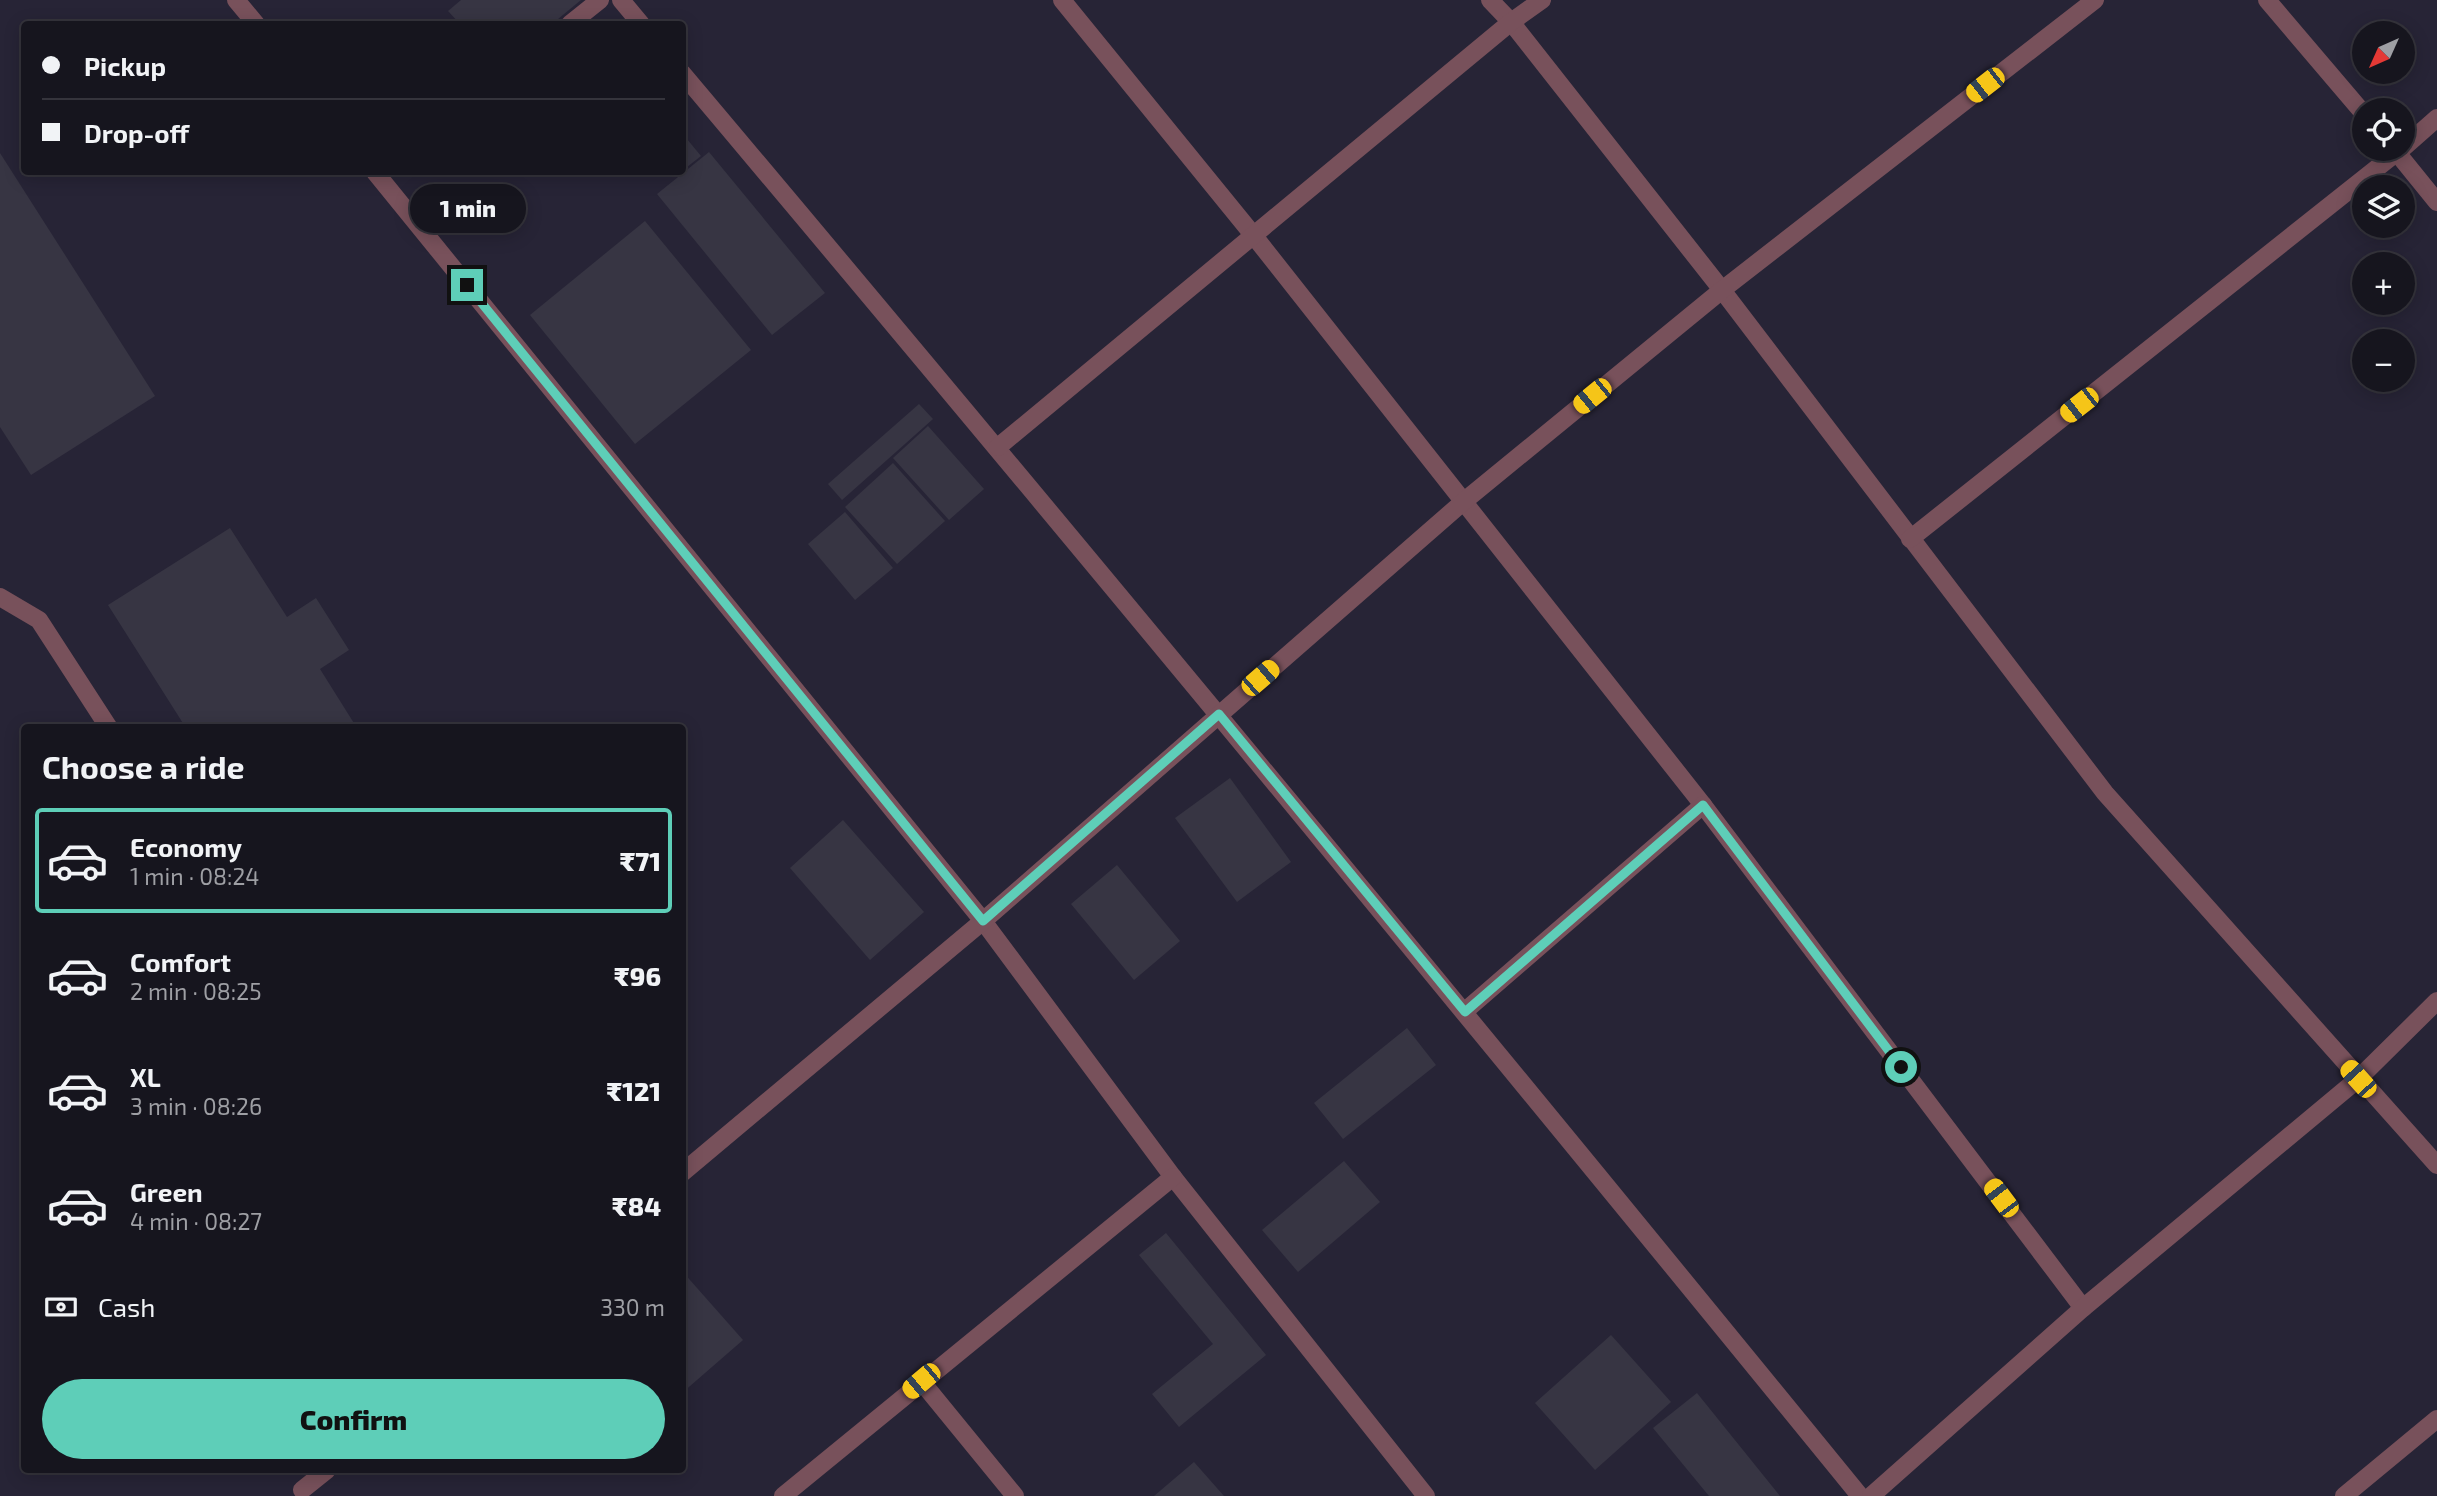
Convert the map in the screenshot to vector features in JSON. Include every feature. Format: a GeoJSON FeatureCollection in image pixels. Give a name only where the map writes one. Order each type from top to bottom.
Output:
{"type":"FeatureCollection","features":[{"type":"Feature","properties":{"kind":"street"},"geometry":{"type":"LineString","coordinates":[[236,0],[254,21]]}},
{"type":"Feature","properties":{"kind":"street"},"geometry":{"type":"LineString","coordinates":[[574,21],[600,0]]}},
{"type":"Feature","properties":{"kind":"street"},"geometry":{"type":"LineString","coordinates":[[621,0],[638,21]]}},
{"type":"Feature","properties":{"kind":"street"},"geometry":{"type":"LineString","coordinates":[[1062,0],[1254,236],[1703,805],[2083,1308]]}},
{"type":"Feature","properties":{"kind":"street"},"geometry":{"type":"LineString","coordinates":[[1490,0],[1511,22],[1722,290],[2105,793],[2437,1165]]}},
{"type":"Feature","properties":{"kind":"street"},"geometry":{"type":"LineString","coordinates":[[998,447],[1511,22],[1542,0]]}},
{"type":"Feature","properties":{"kind":"street"},"geometry":{"type":"LineString","coordinates":[[686,1170],[983,921],[1463,502],[1722,290],[2095,0]]}},
{"type":"Feature","properties":{"kind":"street"},"geometry":{"type":"LineString","coordinates":[[2267,0],[2352,100]]}},
{"type":"Feature","properties":{"kind":"street"},"geometry":{"type":"LineString","coordinates":[[686,79],[998,447],[1465,1012],[1860,1496]]}},
{"type":"Feature","properties":{"kind":"street"},"geometry":{"type":"LineString","coordinates":[[2415,136],[2437,118]]}},
{"type":"Feature","properties":{"kind":"street"},"geometry":{"type":"LineString","coordinates":[[1910,539],[2384,161]]}},
{"type":"Feature","properties":{"kind":"street"},"geometry":{"type":"LineString","coordinates":[[2408,161],[2437,202]]}},
{"type":"Feature","properties":{"kind":"street"},"geometry":{"type":"LineString","coordinates":[[383,175],[983,921],[1172,1177],[1426,1496]]}},
{"type":"Feature","properties":{"kind":"street"},"geometry":{"type":"LineString","coordinates":[[0,597],[39,620],[106,724]]}},
{"type":"Feature","properties":{"kind":"street"},"geometry":{"type":"LineString","coordinates":[[1465,1012],[1703,805]]}},
{"type":"Feature","properties":{"kind":"street"},"geometry":{"type":"LineString","coordinates":[[1871,1496],[2083,1308],[2358,1079],[2437,1001]]}},
{"type":"Feature","properties":{"kind":"street"},"geometry":{"type":"LineString","coordinates":[[783,1496],[1172,1177]]}},
{"type":"Feature","properties":{"kind":"street"},"geometry":{"type":"LineString","coordinates":[[921,1381],[1016,1496]]}},
{"type":"Feature","properties":{"kind":"street"},"geometry":{"type":"LineString","coordinates":[[2344,1496],[2437,1419]]}},
{"type":"Feature","properties":{"kind":"street"},"geometry":{"type":"LineString","coordinates":[[302,1490],[323,1473]]}},
{"type":"Feature","properties":{"kind":"shaded area"},"geometry":{"type":"Polygon","coordinates":[[[0,0],[2437,0],[2437,1496],[0,1496],[0,0]]]}},
{"type":"Feature","properties":{"kind":"building"},"geometry":{"type":"Polygon","coordinates":[[[461,0],[581,0],[556,21],[457,21],[448,11],[461,0]]]}},
{"type":"Feature","properties":{"kind":"building"},"geometry":{"type":"Polygon","coordinates":[[[686,138],[701,156],[686,168],[686,138]]]}},
{"type":"Feature","properties":{"kind":"building"},"geometry":{"type":"Polygon","coordinates":[[[709,152],[825,293],[772,335],[657,194],[681,175],[686,175],[686,171],[709,152]]]}},
{"type":"Feature","properties":{"kind":"building"},"geometry":{"type":"Polygon","coordinates":[[[0,153],[155,396],[31,475],[0,427],[0,153]]]}},
{"type":"Feature","properties":{"kind":"building"},"geometry":{"type":"Polygon","coordinates":[[[645,221],[751,350],[635,444],[530,315],[645,221]]]}},
{"type":"Feature","properties":{"kind":"building"},"geometry":{"type":"Polygon","coordinates":[[[919,404],[933,419],[842,500],[828,484],[919,404]]]}},
{"type":"Feature","properties":{"kind":"building"},"geometry":{"type":"Polygon","coordinates":[[[928,426],[984,489],[949,520],[893,458],[928,426]]]}},
{"type":"Feature","properties":{"kind":"building"},"geometry":{"type":"Polygon","coordinates":[[[893,463],[945,521],[897,564],[845,507],[893,463]]]}},
{"type":"Feature","properties":{"kind":"building"},"geometry":{"type":"Polygon","coordinates":[[[845,512],[893,568],[855,600],[808,544],[845,512]]]}},
{"type":"Feature","properties":{"kind":"building"},"geometry":{"type":"Polygon","coordinates":[[[230,528],[287,617],[316,598],[349,650],[320,669],[354,724],[183,724],[108,605],[230,528]]]}},
{"type":"Feature","properties":{"kind":"building"},"geometry":{"type":"Polygon","coordinates":[[[1230,778],[1291,862],[1237,902],[1175,818],[1230,778]]]}},
{"type":"Feature","properties":{"kind":"building"},"geometry":{"type":"Polygon","coordinates":[[[843,820],[924,912],[870,960],[790,868],[843,820]]]}},
{"type":"Feature","properties":{"kind":"building"},"geometry":{"type":"Polygon","coordinates":[[[1117,865],[1180,941],[1134,980],[1071,904],[1117,865]]]}},
{"type":"Feature","properties":{"kind":"building"},"geometry":{"type":"Polygon","coordinates":[[[1407,1028],[1436,1065],[1343,1139],[1314,1103],[1407,1028]]]}},
{"type":"Feature","properties":{"kind":"building"},"geometry":{"type":"Polygon","coordinates":[[[1344,1161],[1380,1202],[1298,1272],[1262,1230],[1344,1161]]]}},
{"type":"Feature","properties":{"kind":"building"},"geometry":{"type":"Polygon","coordinates":[[[1166,1233],[1266,1355],[1179,1427],[1152,1394],[1213,1344],[1139,1255],[1166,1233]]]}},
{"type":"Feature","properties":{"kind":"building"},"geometry":{"type":"Polygon","coordinates":[[[686,1276],[743,1340],[686,1390],[686,1276]]]}},
{"type":"Feature","properties":{"kind":"building"},"geometry":{"type":"Polygon","coordinates":[[[1611,1335],[1671,1402],[1595,1470],[1535,1403],[1611,1335]]]}},
{"type":"Feature","properties":{"kind":"building"},"geometry":{"type":"Polygon","coordinates":[[[1697,1393],[1780,1496],[1709,1496],[1653,1428],[1697,1393]]]}},
{"type":"Feature","properties":{"kind":"building"},"geometry":{"type":"Polygon","coordinates":[[[1194,1462],[1224,1496],[1154,1496],[1194,1462]]]}},
{"type":"Feature","properties":{"kind":"route"},"geometry":{"type":"LineString","coordinates":[[467,285],[983,921],[1219,714],[1465,1012],[1703,805],[1901,1067]]}}]}
